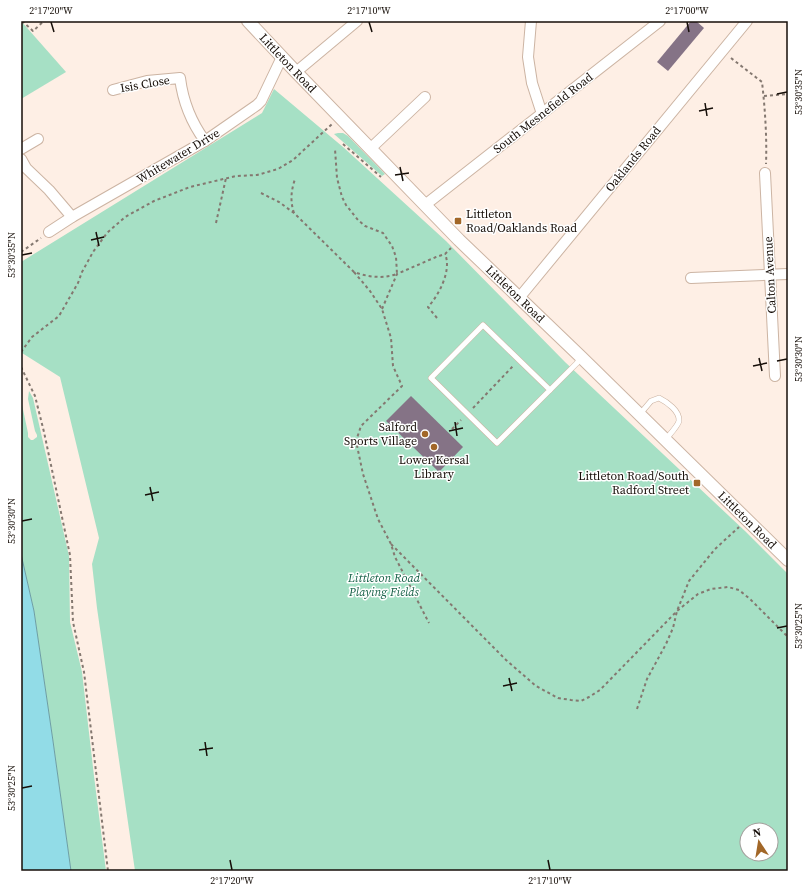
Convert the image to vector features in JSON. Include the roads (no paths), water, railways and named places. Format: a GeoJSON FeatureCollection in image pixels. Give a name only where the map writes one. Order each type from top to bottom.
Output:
{"type":"FeatureCollection","features":[{"type":"Feature","properties":{"kind":"street","name":"Littleton Road"},"geometry":{"type":"LineString","coordinates":[[248,21],[459,240],[788,560]]}},
{"type":"Feature","properties":{"kind":"street"},"geometry":{"type":"LineString","coordinates":[[296,72],[356,21]]}},
{"type":"Feature","properties":{"kind":"street"},"geometry":{"type":"LineString","coordinates":[[530,21],[528,57],[532,83],[542,114]]}},
{"type":"Feature","properties":{"kind":"street","name":"South Mesnefield Road"},"geometry":{"type":"LineString","coordinates":[[425,206],[660,21]]}},
{"type":"Feature","properties":{"kind":"street","name":"Oaklands Road"},"geometry":{"type":"LineString","coordinates":[[519,298],[747,21]]}},
{"type":"Feature","properties":{"kind":"street","name":"Whitewater Drive"},"geometry":{"type":"LineString","coordinates":[[49,232],[205,141],[257,106],[261,101],[282,57]]}},
{"type":"Feature","properties":{"kind":"street","name":"Isis Close"},"geometry":{"type":"LineString","coordinates":[[113,90],[147,82],[180,78],[183,100],[192,121],[205,141]]}},
{"type":"Feature","properties":{"kind":"street"},"geometry":{"type":"LineString","coordinates":[[371,148],[425,97]]}},
{"type":"Feature","properties":{"kind":"street"},"geometry":{"type":"LineString","coordinates":[[21,149],[38,139]]}},
{"type":"Feature","properties":{"kind":"street"},"geometry":{"type":"LineString","coordinates":[[21,159],[26,168],[49,190],[72,218]]}},
{"type":"Feature","properties":{"kind":"street","name":"Calton Avenue"},"geometry":{"type":"LineString","coordinates":[[765,173],[775,376]]}},
{"type":"Feature","properties":{"kind":"street"},"geometry":{"type":"LineString","coordinates":[[691,278],[788,274]]}},
{"type":"Feature","properties":{"kind":"lane"},"geometry":{"type":"LineString","coordinates":[[550,390],[484,325],[431,378],[497,443],[550,390],[581,357]]}},
{"type":"Feature","properties":{"kind":"lane"},"geometry":{"type":"LineString","coordinates":[[639,414],[651,401],[659,398],[675,410],[679,421],[678,425],[665,440]]}},
{"type":"Feature","properties":{"kind":"water"},"geometry":{"type":"Polygon","coordinates":[[[21,554],[34,611],[71,871],[21,871],[21,554]]]}},
{"type":"Feature","properties":{"kind":"place","name":"Littleton Road/Oaklands Road"},"geometry":{"type":"Point","coordinates":[458,221]}},
{"type":"Feature","properties":{"kind":"place","name":"Salford Sports Village"},"geometry":{"type":"Point","coordinates":[425,434]}},
{"type":"Feature","properties":{"kind":"place","name":"Lower Kersal Library"},"geometry":{"type":"Point","coordinates":[434,447]}},
{"type":"Feature","properties":{"kind":"place","name":"Littleton Road/South Radford Street"},"geometry":{"type":"Point","coordinates":[697,483]}},
{"type":"Feature","properties":{"kind":"park label","name":"Littleton Road Playing Fields"},"geometry":{"type":"Point","coordinates":[384,585]}}]}
